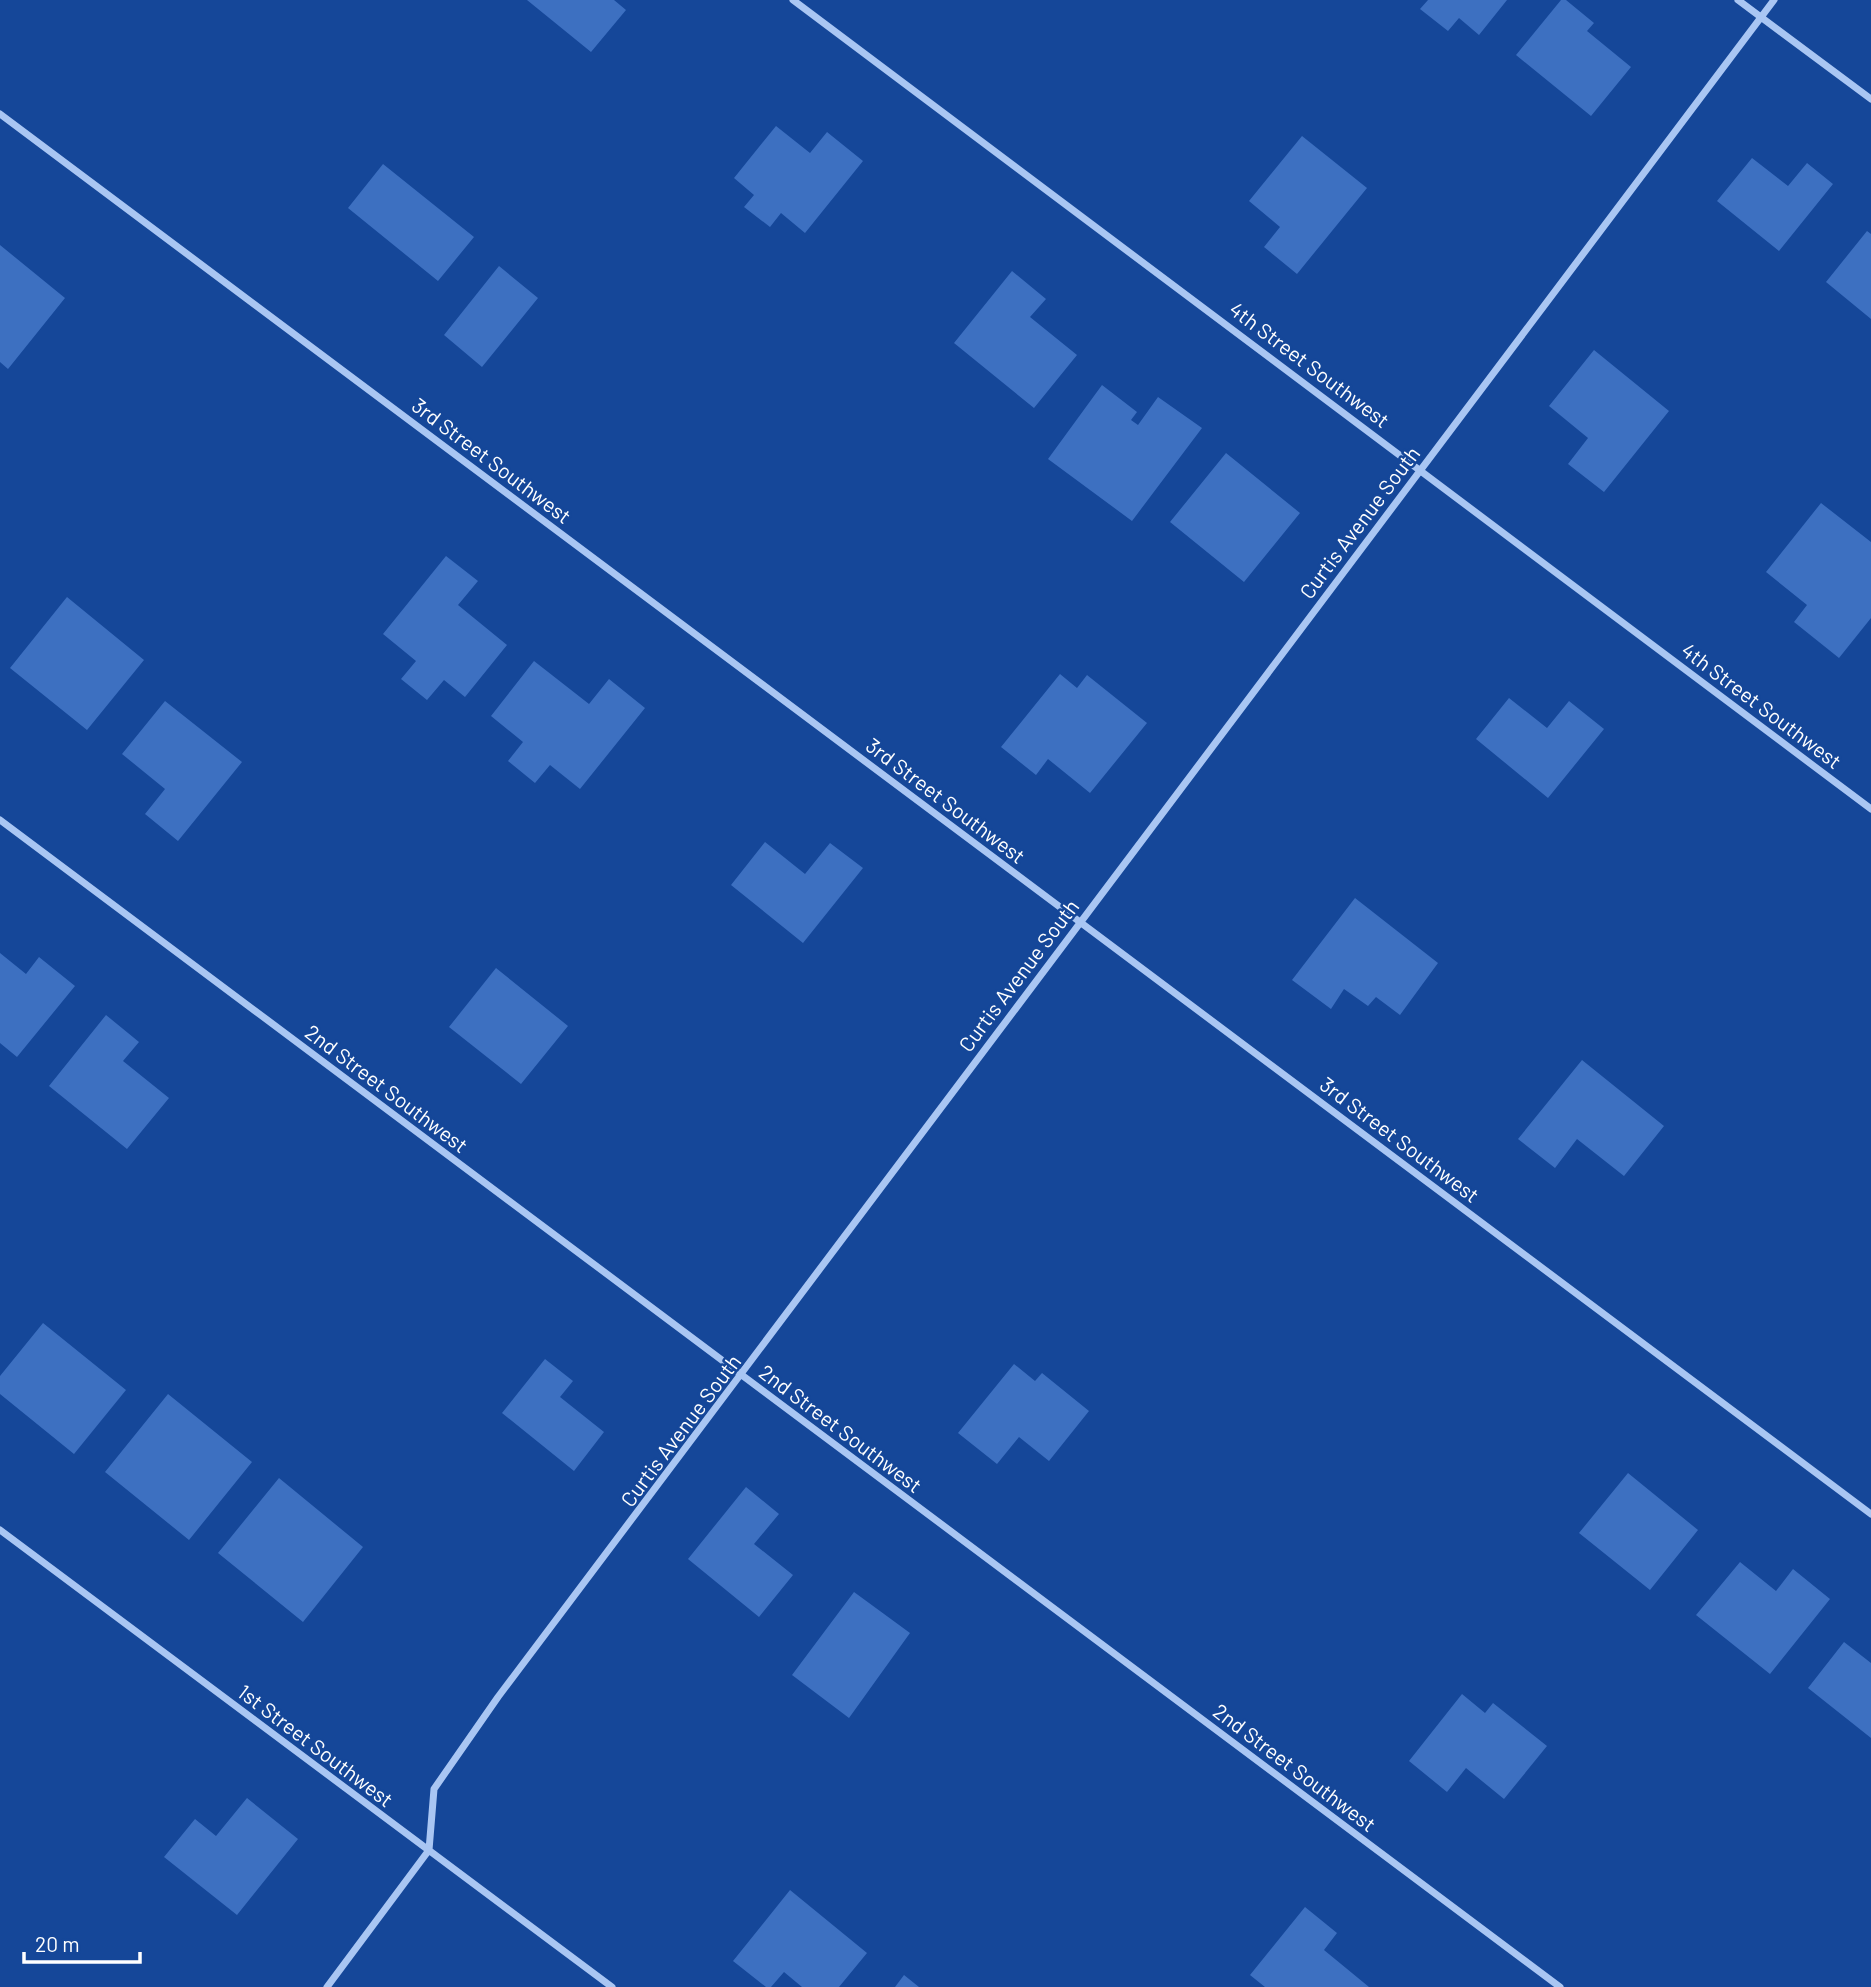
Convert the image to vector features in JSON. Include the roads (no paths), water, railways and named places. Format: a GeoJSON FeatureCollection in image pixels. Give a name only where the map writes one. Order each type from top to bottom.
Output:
{"type":"FeatureCollection","features":[{"type":"Feature","properties":{"kind":"street","name":"4th Street Southwest"},"geometry":{"type":"LineString","coordinates":[[793,0],[1871,808]]}},
{"type":"Feature","properties":{"kind":"street"},"geometry":{"type":"LineString","coordinates":[[1738,0],[1871,99]]}},
{"type":"Feature","properties":{"kind":"street","name":"Curtis Avenue South"},"geometry":{"type":"LineString","coordinates":[[429,1850],[434,1789],[498,1698],[743,1376],[1420,468],[1774,0]]}},
{"type":"Feature","properties":{"kind":"street","name":"3rd Street Southwest"},"geometry":{"type":"LineString","coordinates":[[0,114],[1871,1514]]}},
{"type":"Feature","properties":{"kind":"street","name":"2nd Street Southwest"},"geometry":{"type":"LineString","coordinates":[[0,821],[1560,1987]]}},
{"type":"Feature","properties":{"kind":"street","name":"1st Street Southwest"},"geometry":{"type":"LineString","coordinates":[[0,1530],[612,1987]]}},
{"type":"Feature","properties":{"kind":"street"},"geometry":{"type":"LineString","coordinates":[[327,1987],[429,1850]]}}]}
